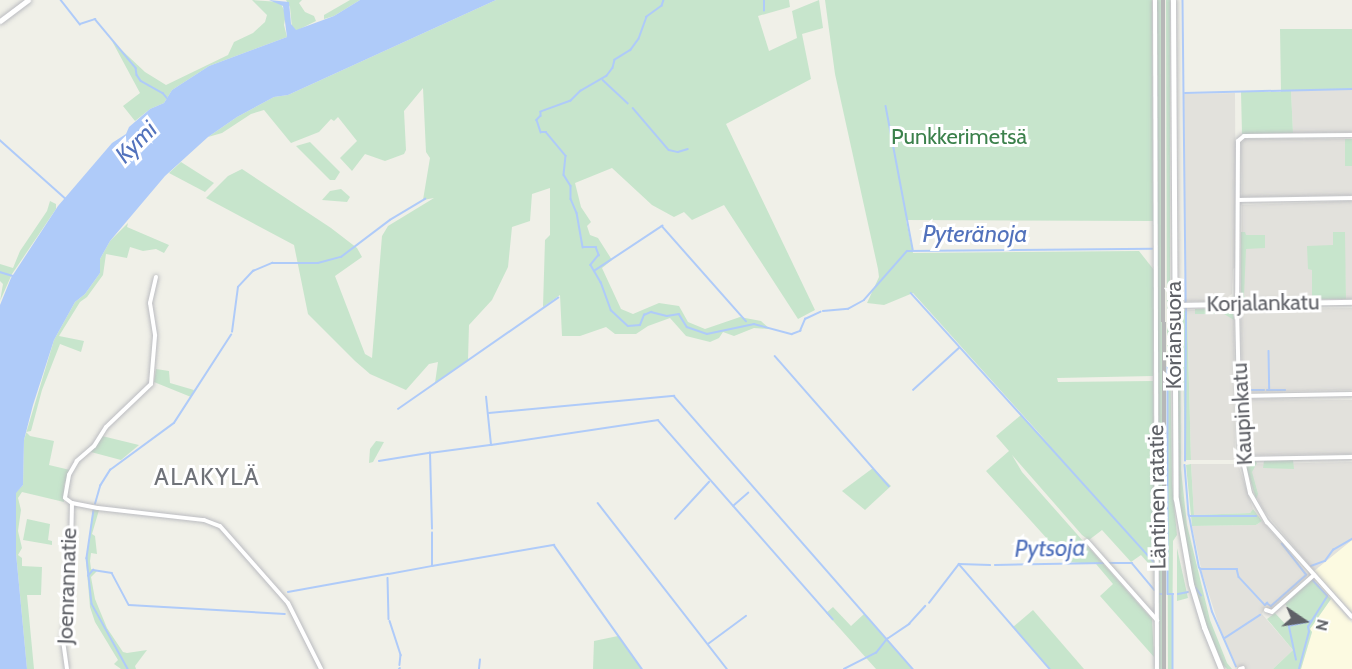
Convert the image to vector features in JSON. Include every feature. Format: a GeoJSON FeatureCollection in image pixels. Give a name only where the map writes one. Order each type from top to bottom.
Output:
{"type":"FeatureCollection","features":[{"type":"Feature","properties":{"kind":"main road"},"geometry":{"type":"LineString","coordinates":[[0,19],[28,0]]}},
{"type":"Feature","properties":{"kind":"main road","name":"Koriansuora"},"geometry":{"type":"LineString","coordinates":[[1173,0],[1177,510],[1197,608],[1222,667]]}},
{"type":"Feature","properties":{"kind":"main road","name":"Korjalankatu"},"geometry":{"type":"LineString","coordinates":[[1174,305],[1352,302]]}},
{"type":"Feature","properties":{"kind":"street","name":"Läntinen ratatie"},"geometry":{"type":"LineString","coordinates":[[1155,0],[1157,669]]}},
{"type":"Feature","properties":{"kind":"street","name":"Kaupinkatu"},"geometry":{"type":"LineString","coordinates":[[1352,135],[1244,136],[1238,144],[1241,459],[1257,507],[1352,617]]}},
{"type":"Feature","properties":{"kind":"street"},"geometry":{"type":"LineString","coordinates":[[1238,200],[1352,198]]}},
{"type":"Feature","properties":{"kind":"street","name":"Joenrannatie"},"geometry":{"type":"LineString","coordinates":[[68,669],[63,639],[70,598],[72,503],[67,501],[65,492],[69,475],[77,461],[94,446],[106,427],[151,384],[155,336],[150,303],[156,277]]}},
{"type":"Feature","properties":{"kind":"street"},"geometry":{"type":"LineString","coordinates":[[1239,396],[1352,394]]}},
{"type":"Feature","properties":{"kind":"street"},"geometry":{"type":"LineString","coordinates":[[1241,459],[1352,457]]}},
{"type":"Feature","properties":{"kind":"street"},"geometry":{"type":"LineString","coordinates":[[72,503],[126,512],[204,520],[220,526],[288,603],[321,669]]}},
{"type":"Feature","properties":{"kind":"street"},"geometry":{"type":"LineString","coordinates":[[1087,541],[1158,620]]}},
{"type":"Feature","properties":{"kind":"street"},"geometry":{"type":"LineString","coordinates":[[1266,610],[1272,612],[1314,575]]}},
{"type":"Feature","properties":{"kind":"shaded area"},"geometry":{"type":"Polygon","coordinates":[[[1352,89],[1352,132],[1293,133],[1291,91],[1352,89]]]}},
{"type":"Feature","properties":{"kind":"shaded area"},"geometry":{"type":"Polygon","coordinates":[[[1235,93],[1236,267],[1233,269],[1232,294],[1222,301],[1186,301],[1184,94],[1235,93]]]}},
{"type":"Feature","properties":{"kind":"shaded area"},"geometry":{"type":"Polygon","coordinates":[[[1245,139],[1345,139],[1345,166],[1352,166],[1352,195],[1242,197],[1241,144],[1245,139]]]}},
{"type":"Feature","properties":{"kind":"shaded area"},"geometry":{"type":"Polygon","coordinates":[[[1352,201],[1352,299],[1346,299],[1344,232],[1334,232],[1334,245],[1308,269],[1312,269],[1312,299],[1245,301],[1242,298],[1242,205],[1352,201]]]}},
{"type":"Feature","properties":{"kind":"shaded area"},"geometry":{"type":"Polygon","coordinates":[[[1352,308],[1352,390],[1247,392],[1242,388],[1241,312],[1245,309],[1352,308]]]}},
{"type":"Feature","properties":{"kind":"shaded area"},"geometry":{"type":"Polygon","coordinates":[[[1187,310],[1230,310],[1234,314],[1235,460],[1191,460],[1187,310]]]}},
{"type":"Feature","properties":{"kind":"shaded area"},"geometry":{"type":"Polygon","coordinates":[[[1247,399],[1352,400],[1352,454],[1247,455],[1242,449],[1242,405],[1247,399]]]}},
{"type":"Feature","properties":{"kind":"shaded area"},"geometry":{"type":"Polygon","coordinates":[[[1352,462],[1352,540],[1314,571],[1264,511],[1255,494],[1248,467],[1253,464],[1352,462]]]}},
{"type":"Feature","properties":{"kind":"shaded area"},"geometry":{"type":"Polygon","coordinates":[[[1191,464],[1236,464],[1253,509],[1250,513],[1194,515],[1191,464]]]}},
{"type":"Feature","properties":{"kind":"shaded area"},"geometry":{"type":"Polygon","coordinates":[[[1262,521],[1306,572],[1307,577],[1271,609],[1265,607],[1262,614],[1293,650],[1273,669],[1238,669],[1223,638],[1202,573],[1192,526],[1256,525],[1262,521]]]}},
{"type":"Feature","properties":{"kind":"shaded area"},"geometry":{"type":"Polygon","coordinates":[[[1352,540],[1352,612],[1314,571],[1352,540]]]}},
{"type":"Feature","properties":{"kind":"shaded area"},"geometry":{"type":"Polygon","coordinates":[[[1331,599],[1352,623],[1352,669],[1301,669],[1312,633],[1310,629],[1331,599]]]}},
{"type":"Feature","properties":{"kind":"green space"},"geometry":{"type":"Polygon","coordinates":[[[252,0],[280,2],[286,14],[284,25],[287,37],[209,66],[172,90],[164,103],[150,109],[135,121],[123,106],[140,93],[112,41],[145,72],[166,85],[228,55],[234,42],[253,33],[265,22],[267,15],[252,0]]]}},
{"type":"Feature","properties":{"kind":"green space"},"geometry":{"type":"Polygon","coordinates":[[[286,0],[302,0],[299,3],[305,12],[314,16],[316,21],[296,31],[292,28],[290,7],[286,0]]]}},
{"type":"Feature","properties":{"kind":"green space"},"geometry":{"type":"Polygon","coordinates":[[[350,0],[360,0],[334,16],[324,19],[324,15],[350,0]]]}},
{"type":"Feature","properties":{"kind":"green space"},"geometry":{"type":"Polygon","coordinates":[[[496,0],[789,0],[790,7],[758,16],[769,51],[797,38],[792,11],[819,0],[823,28],[802,34],[811,79],[726,124],[815,310],[798,319],[724,205],[692,220],[684,212],[674,217],[652,205],[612,168],[575,183],[581,207],[591,222],[587,226],[590,235],[598,238],[612,260],[602,268],[621,309],[633,314],[659,303],[679,306],[688,322],[705,329],[740,317],[761,321],[770,329],[754,328],[734,336],[723,332],[719,338],[710,342],[686,336],[670,318],[648,326],[636,334],[615,334],[606,327],[580,336],[562,336],[560,295],[543,307],[545,240],[550,235],[550,188],[532,194],[530,221],[512,227],[508,267],[492,300],[469,325],[468,360],[435,383],[438,362],[429,364],[406,390],[370,374],[355,361],[308,314],[294,245],[206,198],[228,176],[242,169],[357,248],[362,257],[335,276],[365,354],[372,358],[382,236],[388,226],[434,198],[423,200],[430,158],[426,152],[423,88],[404,111],[406,150],[404,154],[385,161],[365,154],[352,171],[340,158],[357,141],[338,117],[334,121],[331,119],[319,132],[291,143],[264,110],[251,114],[222,133],[208,137],[237,117],[274,97],[288,95],[496,0]]]}},
{"type":"Feature","properties":{"kind":"green space","name":"Punkkerimetsä"},"geometry":{"type":"Polygon","coordinates":[[[825,0],[1152,0],[1153,221],[906,220],[913,253],[1139,251],[1154,270],[1153,376],[1057,378],[1058,382],[1153,381],[1155,571],[1141,555],[1131,562],[1102,530],[1089,540],[1082,535],[1012,455],[1022,472],[1152,619],[1154,657],[1100,596],[1113,584],[1096,564],[1068,562],[986,471],[1009,451],[996,436],[1021,415],[1048,443],[913,293],[884,305],[867,303],[879,277],[878,269],[835,74],[825,0]]]}},
{"type":"Feature","properties":{"kind":"green space"},"geometry":{"type":"Polygon","coordinates":[[[1157,0],[1161,0],[1163,669],[1159,669],[1157,0]]]}},
{"type":"Feature","properties":{"kind":"green space"},"geometry":{"type":"Polygon","coordinates":[[[1166,0],[1170,0],[1170,333],[1172,484],[1177,535],[1173,541],[1172,669],[1168,669],[1166,0]]]}},
{"type":"Feature","properties":{"kind":"green space"},"geometry":{"type":"Polygon","coordinates":[[[1280,29],[1352,29],[1352,89],[1291,91],[1293,133],[1242,134],[1241,92],[1281,92],[1280,29]]]}},
{"type":"Feature","properties":{"kind":"green space"},"geometry":{"type":"Polygon","coordinates":[[[1345,139],[1352,139],[1352,166],[1345,166],[1345,139]]]}},
{"type":"Feature","properties":{"kind":"green space"},"geometry":{"type":"Polygon","coordinates":[[[310,142],[340,172],[335,180],[330,180],[296,146],[310,142]]]}},
{"type":"Feature","properties":{"kind":"green space"},"geometry":{"type":"Polygon","coordinates":[[[181,162],[214,183],[205,192],[169,173],[181,162]]]}},
{"type":"Feature","properties":{"kind":"green space"},"geometry":{"type":"Polygon","coordinates":[[[341,189],[350,197],[347,202],[322,200],[330,191],[341,189]]]}},
{"type":"Feature","properties":{"kind":"green space"},"geometry":{"type":"Polygon","coordinates":[[[50,201],[56,204],[56,209],[12,274],[0,301],[3,284],[0,281],[0,264],[13,268],[20,251],[47,211],[50,201]]]}},
{"type":"Feature","properties":{"kind":"green space"},"geometry":{"type":"Polygon","coordinates":[[[128,223],[127,227],[169,245],[164,253],[156,249],[143,251],[130,247],[127,258],[106,254],[103,275],[87,297],[80,302],[59,336],[84,341],[81,352],[60,344],[42,390],[31,431],[26,432],[54,340],[75,302],[85,294],[100,273],[100,259],[110,241],[128,223]]]}},
{"type":"Feature","properties":{"kind":"green space"},"geometry":{"type":"Polygon","coordinates":[[[1241,232],[1245,232],[1246,235],[1265,235],[1265,248],[1246,249],[1244,296],[1248,299],[1247,301],[1243,301],[1241,296],[1241,232]]]}},
{"type":"Feature","properties":{"kind":"green space"},"geometry":{"type":"Polygon","coordinates":[[[1333,232],[1345,232],[1346,299],[1312,299],[1312,270],[1308,269],[1307,246],[1333,245],[1333,232]]]}},
{"type":"Feature","properties":{"kind":"green space"},"geometry":{"type":"Polygon","coordinates":[[[1180,307],[1181,470],[1187,525],[1210,620],[1227,663],[1232,669],[1227,669],[1223,665],[1206,625],[1189,566],[1179,510],[1177,309],[1180,307]]]}},
{"type":"Feature","properties":{"kind":"green space"},"geometry":{"type":"Polygon","coordinates":[[[1229,308],[1233,311],[1234,320],[1224,314],[1195,314],[1195,309],[1229,308]]]}},
{"type":"Feature","properties":{"kind":"green space"},"geometry":{"type":"Polygon","coordinates":[[[1187,310],[1191,460],[1185,460],[1182,311],[1187,310]]]}},
{"type":"Feature","properties":{"kind":"green space"},"geometry":{"type":"Polygon","coordinates":[[[156,369],[169,371],[170,383],[194,390],[191,397],[154,382],[156,369]]]}},
{"type":"Feature","properties":{"kind":"green space"},"geometry":{"type":"Polygon","coordinates":[[[26,432],[30,436],[54,441],[49,465],[70,470],[64,485],[64,502],[22,492],[18,498],[21,510],[18,531],[22,548],[18,555],[22,558],[22,566],[42,567],[41,595],[27,595],[34,669],[27,669],[16,553],[16,492],[23,485],[26,432]]]}},
{"type":"Feature","properties":{"kind":"green space"},"geometry":{"type":"Polygon","coordinates":[[[102,436],[139,445],[121,460],[91,452],[102,436]]]}},
{"type":"Feature","properties":{"kind":"green space"},"geometry":{"type":"Polygon","coordinates":[[[376,441],[384,442],[373,462],[369,463],[370,449],[376,441]]]}},
{"type":"Feature","properties":{"kind":"green space"},"geometry":{"type":"Polygon","coordinates":[[[1293,460],[1294,469],[1263,468],[1264,461],[1293,460]]]}},
{"type":"Feature","properties":{"kind":"green space"},"geometry":{"type":"Polygon","coordinates":[[[1255,461],[1257,463],[1252,472],[1258,494],[1256,499],[1246,466],[1255,461]]]}},
{"type":"Feature","properties":{"kind":"green space"},"geometry":{"type":"Polygon","coordinates":[[[1191,464],[1194,515],[1250,513],[1253,509],[1262,521],[1256,525],[1192,526],[1186,465],[1191,464]]]}},
{"type":"Feature","properties":{"kind":"green space"},"geometry":{"type":"Polygon","coordinates":[[[873,468],[891,486],[865,510],[842,491],[873,468]]]}},
{"type":"Feature","properties":{"kind":"green space"},"geometry":{"type":"Polygon","coordinates":[[[93,509],[99,510],[92,534],[95,536],[97,554],[91,553],[90,561],[91,569],[97,571],[91,577],[95,599],[107,628],[123,652],[147,650],[135,666],[136,669],[121,669],[114,664],[118,660],[95,622],[90,607],[86,560],[93,509]]]}},
{"type":"Feature","properties":{"kind":"green space"},"geometry":{"type":"Polygon","coordinates":[[[27,519],[50,524],[48,540],[52,541],[52,545],[23,540],[27,519]]]}},
{"type":"Feature","properties":{"kind":"green space"},"geometry":{"type":"Polygon","coordinates":[[[1177,548],[1188,598],[1177,601],[1177,548]]]}},
{"type":"Feature","properties":{"kind":"green space"},"geometry":{"type":"Polygon","coordinates":[[[1312,580],[1331,599],[1310,629],[1312,632],[1301,669],[1273,669],[1293,650],[1267,619],[1275,613],[1287,626],[1300,623],[1285,604],[1312,580]]]}},
{"type":"Feature","properties":{"kind":"green space"},"geometry":{"type":"Polygon","coordinates":[[[833,607],[851,626],[864,614],[912,669],[876,669],[826,613],[833,607]]]}},
{"type":"Feature","properties":{"kind":"green space"},"geometry":{"type":"Polygon","coordinates":[[[1033,610],[1084,669],[1050,669],[1013,627],[1033,610]]]}},
{"type":"Feature","properties":{"kind":"green space"},"geometry":{"type":"Polygon","coordinates":[[[618,636],[642,669],[593,669],[594,641],[618,636]]]}},
{"type":"Feature","properties":{"kind":"water","name":"Kymi"},"geometry":{"type":"Polygon","coordinates":[[[269,0],[289,2],[291,24],[296,30],[334,16],[360,0],[496,0],[288,95],[274,97],[237,117],[208,137],[165,176],[110,241],[100,259],[100,273],[85,294],[75,302],[54,340],[24,440],[23,485],[16,493],[16,553],[27,669],[0,669],[0,305],[11,278],[58,206],[112,143],[126,134],[129,127],[150,109],[164,103],[172,90],[209,66],[287,37],[283,6],[269,0]]]}},
{"type":"Feature","properties":{"kind":"waterway"},"geometry":{"type":"LineString","coordinates":[[61,0],[80,24],[95,19],[136,68],[141,81],[163,93],[167,98]]}},
{"type":"Feature","properties":{"kind":"waterway","name":"Pyteränoja"},"geometry":{"type":"LineString","coordinates":[[664,0],[662,6],[647,17],[639,39],[631,50],[615,60],[607,76],[581,91],[571,101],[541,112],[537,120],[541,132],[546,132],[566,156],[564,175],[571,186],[571,199],[577,213],[583,247],[596,247],[599,255],[591,265],[601,282],[611,310],[628,326],[640,325],[644,315],[651,312],[667,316],[679,314],[687,327],[707,334],[754,324],[792,334],[800,331],[805,319],[820,312]]}},
{"type":"Feature","properties":{"kind":"waterway"},"geometry":{"type":"LineString","coordinates":[[764,0],[764,11]]}},
{"type":"Feature","properties":{"kind":"waterway"},"geometry":{"type":"LineString","coordinates":[[1183,0],[1186,302]]}},
{"type":"Feature","properties":{"kind":"waterway"},"geometry":{"type":"LineString","coordinates":[[603,80],[628,103]]}},
{"type":"Feature","properties":{"kind":"waterway"},"geometry":{"type":"LineString","coordinates":[[1185,93],[1352,89]]}},
{"type":"Feature","properties":{"kind":"waterway"},"geometry":{"type":"LineString","coordinates":[[886,106],[913,249]]}},
{"type":"Feature","properties":{"kind":"waterway"},"geometry":{"type":"LineString","coordinates":[[633,108],[669,150],[678,152],[688,149]]}},
{"type":"Feature","properties":{"kind":"waterway"},"geometry":{"type":"LineString","coordinates":[[0,140],[66,199]]}},
{"type":"Feature","properties":{"kind":"waterway"},"geometry":{"type":"LineString","coordinates":[[232,332],[238,287],[253,271],[272,263],[318,263],[341,257],[390,220],[425,199]]}},
{"type":"Feature","properties":{"kind":"waterway"},"geometry":{"type":"LineString","coordinates":[[594,271],[662,226],[746,321]]}},
{"type":"Feature","properties":{"kind":"waterway","name":"Pyteränoja"},"geometry":{"type":"LineString","coordinates":[[823,311],[848,309],[864,300],[907,251],[1152,249]]}},
{"type":"Feature","properties":{"kind":"waterway"},"geometry":{"type":"LineString","coordinates":[[0,272],[13,276]]}},
{"type":"Feature","properties":{"kind":"waterway"},"geometry":{"type":"LineString","coordinates":[[911,293],[1154,562]]}},
{"type":"Feature","properties":{"kind":"waterway"},"geometry":{"type":"LineString","coordinates":[[398,409],[558,298]]}},
{"type":"Feature","properties":{"kind":"waterway"},"geometry":{"type":"LineString","coordinates":[[1185,461],[1186,309]]}},
{"type":"Feature","properties":{"kind":"waterway"},"geometry":{"type":"LineString","coordinates":[[95,504],[100,486],[110,470],[174,423],[231,335]]}},
{"type":"Feature","properties":{"kind":"waterway"},"geometry":{"type":"LineString","coordinates":[[913,390],[959,348]]}},
{"type":"Feature","properties":{"kind":"waterway"},"geometry":{"type":"LineString","coordinates":[[1269,351],[1270,390]]}},
{"type":"Feature","properties":{"kind":"waterway"},"geometry":{"type":"LineString","coordinates":[[775,356],[889,486]]}},
{"type":"Feature","properties":{"kind":"waterway"},"geometry":{"type":"LineString","coordinates":[[1168,367],[1168,594],[1173,594],[1173,669]]}},
{"type":"Feature","properties":{"kind":"waterway"},"geometry":{"type":"LineString","coordinates":[[1244,390],[1264,390]]}},
{"type":"Feature","properties":{"kind":"waterway"},"geometry":{"type":"LineString","coordinates":[[1267,390],[1285,390]]}},
{"type":"Feature","properties":{"kind":"waterway"},"geometry":{"type":"LineString","coordinates":[[489,413],[674,396],[913,669]]}},
{"type":"Feature","properties":{"kind":"waterway"},"geometry":{"type":"LineString","coordinates":[[432,529],[430,453],[491,445],[486,397]]}},
{"type":"Feature","properties":{"kind":"waterway"},"geometry":{"type":"LineString","coordinates":[[491,445],[658,420],[833,619]]}},
{"type":"Feature","properties":{"kind":"waterway"},"geometry":{"type":"LineString","coordinates":[[379,461],[429,453]]}},
{"type":"Feature","properties":{"kind":"waterway"},"geometry":{"type":"LineString","coordinates":[[1185,465],[1189,515]]}},
{"type":"Feature","properties":{"kind":"waterway"},"geometry":{"type":"LineString","coordinates":[[675,519],[709,482]]}},
{"type":"Feature","properties":{"kind":"waterway"},"geometry":{"type":"LineString","coordinates":[[733,506],[748,493]]}},
{"type":"Feature","properties":{"kind":"waterway"},"geometry":{"type":"LineString","coordinates":[[598,503],[727,669]]}},
{"type":"Feature","properties":{"kind":"waterway"},"geometry":{"type":"LineString","coordinates":[[94,510],[87,558],[92,604],[128,669]]}},
{"type":"Feature","properties":{"kind":"waterway"},"geometry":{"type":"LineString","coordinates":[[1199,568],[1189,516],[1256,516]]}},
{"type":"Feature","properties":{"kind":"waterway"},"geometry":{"type":"LineString","coordinates":[[389,574],[432,566],[432,533]]}},
{"type":"Feature","properties":{"kind":"waterway"},"geometry":{"type":"LineString","coordinates":[[1311,566],[1325,561],[1333,550],[1352,539]]}},
{"type":"Feature","properties":{"kind":"waterway"},"geometry":{"type":"LineString","coordinates":[[1236,667],[1212,612],[1200,569],[1237,569],[1239,577],[1265,605],[1267,603],[1271,606],[1306,575],[1282,544]]}},
{"type":"Feature","properties":{"kind":"waterway"},"geometry":{"type":"LineString","coordinates":[[432,566],[554,545],[642,669]]}},
{"type":"Feature","properties":{"kind":"waterway","name":"Pytsoja"},"geometry":{"type":"LineString","coordinates":[[995,565],[1104,563]]}},
{"type":"Feature","properties":{"kind":"waterway","name":"Pytsoja"},"geometry":{"type":"LineString","coordinates":[[1109,563],[1132,563],[1155,590]]}},
{"type":"Feature","properties":{"kind":"waterway"},"geometry":{"type":"LineString","coordinates":[[959,564],[1050,669]]}},
{"type":"Feature","properties":{"kind":"waterway","name":"Pytsoja"},"geometry":{"type":"LineString","coordinates":[[929,603],[959,564],[990,565]]}},
{"type":"Feature","properties":{"kind":"waterway"},"geometry":{"type":"LineString","coordinates":[[88,576],[93,570],[112,573],[129,605],[285,614]]}},
{"type":"Feature","properties":{"kind":"waterway"},"geometry":{"type":"LineString","coordinates":[[288,592],[388,574]]}},
{"type":"Feature","properties":{"kind":"waterway"},"geometry":{"type":"LineString","coordinates":[[388,578],[389,619]]}},
{"type":"Feature","properties":{"kind":"waterway"},"geometry":{"type":"LineString","coordinates":[[1299,669],[1309,632],[1308,627],[1327,596],[1313,581]]}},
{"type":"Feature","properties":{"kind":"waterway"},"geometry":{"type":"LineString","coordinates":[[1196,588],[1201,595]]}},
{"type":"Feature","properties":{"kind":"waterway"},"geometry":{"type":"LineString","coordinates":[[1178,594],[1188,592]]}},
{"type":"Feature","properties":{"kind":"waterway","name":"Pytsoja"},"geometry":{"type":"LineString","coordinates":[[844,669],[876,653],[887,639],[909,624],[925,606]]}},
{"type":"Feature","properties":{"kind":"waterway"},"geometry":{"type":"LineString","coordinates":[[1225,638],[1260,615]]}},
{"type":"Feature","properties":{"kind":"waterway"},"geometry":{"type":"LineString","coordinates":[[708,644],[746,616]]}},
{"type":"Feature","properties":{"kind":"waterway"},"geometry":{"type":"LineString","coordinates":[[390,621],[401,655],[400,665]]}},
{"type":"Feature","properties":{"kind":"waterway"},"geometry":{"type":"LineString","coordinates":[[1296,660],[1289,626],[1311,621]]}},
{"type":"Feature","properties":{"kind":"waterway"},"geometry":{"type":"LineString","coordinates":[[479,669],[480,660]]}},
{"type":"Feature","properties":{"kind":"railway"},"geometry":{"type":"LineString","coordinates":[[1163,0],[1164,669]]}},
{"type":"Feature","properties":{"kind":"district","name":"ALAKYLÄ"},"geometry":{"type":"Point","coordinates":[207,477]}}]}
